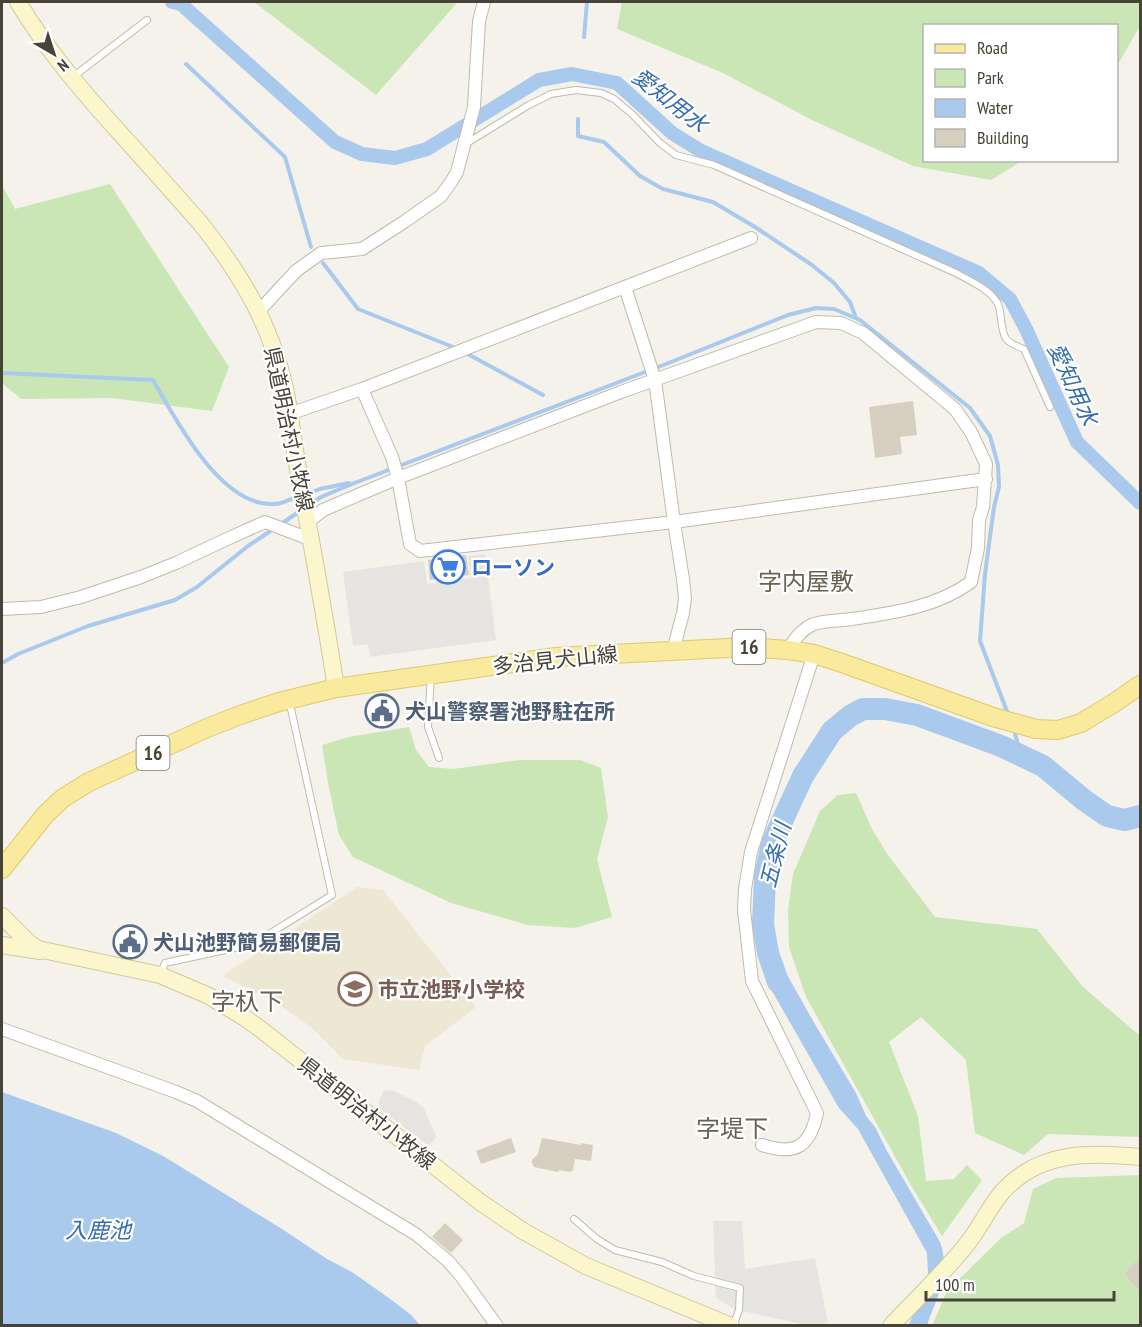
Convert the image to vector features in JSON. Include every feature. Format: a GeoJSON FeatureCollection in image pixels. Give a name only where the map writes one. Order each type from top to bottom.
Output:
{"type":"FeatureCollection","features":[{"type":"Feature","properties":{"kind":"main road","name":"県道明治村小牧線"},"geometry":{"type":"LineString","coordinates":[[18,2],[49,49],[72,78],[201,224],[232,265],[259,311],[285,388],[336,688]]}},
{"type":"Feature","properties":{"kind":"main road","name":"多治見犬山線"},"geometry":{"type":"LineString","coordinates":[[2,869],[45,815],[63,798],[89,782],[243,714],[336,688],[556,657],[746,647],[814,654],[993,717],[1036,729],[1058,730],[1081,723],[1140,685]]}},
{"type":"Feature","properties":{"kind":"main road","name":"県道明治村小牧線"},"geometry":{"type":"LineString","coordinates":[[2,916],[38,949],[160,975],[209,996],[245,1018],[480,1202],[523,1231],[586,1266],[732,1326]]}},
{"type":"Feature","properties":{"kind":"main road"},"geometry":{"type":"LineString","coordinates":[[2,945],[44,951]]}},
{"type":"Feature","properties":{"kind":"main road"},"geometry":{"type":"LineString","coordinates":[[891,1326],[960,1252],[1003,1192],[1019,1177],[1038,1165],[1065,1156],[1140,1157]]}},
{"type":"Feature","properties":{"kind":"street"},"geometry":{"type":"LineString","coordinates":[[259,311],[296,271],[321,253],[362,249],[441,196],[457,172],[474,107],[479,21],[484,2]]}},
{"type":"Feature","properties":{"kind":"street"},"geometry":{"type":"LineString","coordinates":[[289,414],[362,389],[750,238]]}},
{"type":"Feature","properties":{"kind":"street"},"geometry":{"type":"LineString","coordinates":[[625,286],[655,379],[685,598],[673,651]]}},
{"type":"Feature","properties":{"kind":"street"},"geometry":{"type":"LineString","coordinates":[[308,520],[323,510],[397,477],[655,379],[816,322],[841,323],[863,333],[956,409],[971,432],[986,464],[978,548],[971,582],[957,592],[924,605],[890,614],[815,623],[799,633],[788,650]]}},
{"type":"Feature","properties":{"kind":"street"},"geometry":{"type":"LineString","coordinates":[[362,389],[392,460],[410,544],[420,551],[674,522],[986,479]]}},
{"type":"Feature","properties":{"kind":"street"},"geometry":{"type":"LineString","coordinates":[[2,609],[41,608],[81,597],[176,563],[265,522],[312,540]]}},
{"type":"Feature","properties":{"kind":"street"},"geometry":{"type":"LineString","coordinates":[[762,1145],[777,1150],[802,1145],[810,1134],[817,1113],[752,981],[744,910],[750,852],[814,654]]}},
{"type":"Feature","properties":{"kind":"street"},"geometry":{"type":"LineString","coordinates":[[2,1029],[197,1101],[417,1235],[448,1261],[497,1326]]}},
{"type":"Feature","properties":{"kind":"lane"},"geometry":{"type":"LineString","coordinates":[[72,78],[147,20]]}},
{"type":"Feature","properties":{"kind":"lane"},"geometry":{"type":"LineString","coordinates":[[465,140],[550,94],[576,90],[601,93],[614,99],[633,114],[660,143],[676,155],[714,165],[977,284],[994,298],[999,306],[1005,339],[1011,344],[1024,348],[1050,407]]}},
{"type":"Feature","properties":{"kind":"lane"},"geometry":{"type":"LineString","coordinates":[[431,675],[428,727],[439,758]]}},
{"type":"Feature","properties":{"kind":"lane"},"geometry":{"type":"LineString","coordinates":[[160,975],[165,963],[253,944],[332,895],[289,700]]}},
{"type":"Feature","properties":{"kind":"lane"},"geometry":{"type":"LineString","coordinates":[[574,1219],[597,1239],[615,1250],[662,1262],[694,1276],[740,1288],[739,1310],[732,1326]]}},
{"type":"Feature","properties":{"kind":"shaded area"},"geometry":{"type":"Polygon","coordinates":[[[485,554],[496,640],[370,657],[368,644],[353,646],[343,572],[424,561],[427,584],[471,578],[468,556],[485,554]]]}},
{"type":"Feature","properties":{"kind":"shaded area","name":"市立池野小学校"},"geometry":{"type":"Polygon","coordinates":[[[357,887],[383,890],[476,1007],[425,1046],[419,1070],[343,1059],[311,1027],[274,1001],[222,976],[357,887]]]}},
{"type":"Feature","properties":{"kind":"shaded area"},"geometry":{"type":"Polygon","coordinates":[[[384,1090],[393,1091],[415,1101],[424,1108],[436,1137],[429,1146],[380,1109],[379,1100],[384,1090]]]}},
{"type":"Feature","properties":{"kind":"shaded area"},"geometry":{"type":"Polygon","coordinates":[[[713,1221],[742,1221],[745,1269],[815,1258],[828,1323],[806,1325],[734,1309],[716,1298],[713,1221]]]}},
{"type":"Feature","properties":{"kind":"green space"},"geometry":{"type":"Polygon","coordinates":[[[254,2],[456,2],[456,4],[376,95],[254,2]]]}},
{"type":"Feature","properties":{"kind":"green space"},"geometry":{"type":"Polygon","coordinates":[[[622,2],[1140,2],[1140,26],[1118,64],[1118,24],[923,24],[923,162],[1020,162],[991,180],[913,166],[812,120],[723,73],[617,29],[622,2]]]}},
{"type":"Feature","properties":{"kind":"green space"},"geometry":{"type":"Polygon","coordinates":[[[110,184],[229,367],[212,411],[112,398],[21,399],[2,383],[2,185],[15,209],[110,184]]]}},
{"type":"Feature","properties":{"kind":"green space"},"geometry":{"type":"Polygon","coordinates":[[[409,727],[416,750],[429,767],[453,769],[520,760],[580,760],[601,768],[608,817],[597,859],[612,917],[575,928],[528,925],[451,903],[353,857],[339,835],[322,745],[349,737],[409,727]]]}},
{"type":"Feature","properties":{"kind":"green space"},"geometry":{"type":"Polygon","coordinates":[[[856,793],[872,829],[888,855],[935,917],[1037,929],[1083,987],[1140,1036],[1140,1137],[1048,1134],[1024,1155],[975,1133],[966,1060],[921,1017],[889,1042],[918,1116],[926,1181],[954,1179],[967,1165],[982,1180],[942,1236],[912,1187],[806,997],[789,947],[788,910],[793,874],[820,811],[838,795],[856,793]]]}},
{"type":"Feature","properties":{"kind":"green space"},"geometry":{"type":"Polygon","coordinates":[[[1140,1175],[1140,1325],[932,1326],[947,1291],[1001,1238],[1024,1223],[1033,1189],[1056,1178],[1140,1175]]]}},
{"type":"Feature","properties":{"kind":"water"},"geometry":{"type":"Polygon","coordinates":[[[778,951],[786,973],[940,1242],[943,1253],[943,1274],[927,1325],[909,1325],[928,1274],[927,1253],[858,1129],[839,1108],[772,991],[759,955],[778,951]]]}},
{"type":"Feature","properties":{"kind":"water","name":"入鹿池"},"geometry":{"type":"Polygon","coordinates":[[[2,1092],[116,1133],[163,1156],[327,1259],[352,1272],[411,1315],[420,1325],[2,1325],[2,1092]]]}},
{"type":"Feature","properties":{"kind":"building"},"geometry":{"type":"Polygon","coordinates":[[[913,401],[917,435],[900,437],[902,454],[875,458],[869,407],[913,401]]]}},
{"type":"Feature","properties":{"kind":"building","name":"ローソン"},"geometry":{"type":"Polygon","coordinates":[[[466,555],[469,575],[430,580],[428,560],[466,555]]]}},
{"type":"Feature","properties":{"kind":"building"},"geometry":{"type":"Polygon","coordinates":[[[511,1138],[516,1152],[481,1164],[476,1151],[511,1138]]]}},
{"type":"Feature","properties":{"kind":"building"},"geometry":{"type":"Polygon","coordinates":[[[542,1138],[593,1145],[591,1161],[575,1159],[573,1170],[570,1172],[534,1167],[532,1160],[538,1154],[542,1138]]]}},
{"type":"Feature","properties":{"kind":"building"},"geometry":{"type":"Polygon","coordinates":[[[445,1223],[463,1240],[451,1253],[432,1237],[445,1223]]]}},
{"type":"Feature","properties":{"kind":"building"},"geometry":{"type":"Polygon","coordinates":[[[1140,1258],[1140,1292],[1125,1274],[1140,1258]]]}},
{"type":"Feature","properties":{"kind":"waterway","name":"愛知用水"},"geometry":{"type":"LineString","coordinates":[[172,2],[181,4],[335,142],[362,154],[395,158],[427,149],[539,80],[572,74],[617,83],[672,133],[701,151],[979,273],[1010,299],[1077,442],[1140,503]]}},
{"type":"Feature","properties":{"kind":"waterway"},"geometry":{"type":"LineString","coordinates":[[584,37],[587,2]]}},
{"type":"Feature","properties":{"kind":"waterway"},"geometry":{"type":"LineString","coordinates":[[186,64],[285,157],[311,247]]}},
{"type":"Feature","properties":{"kind":"waterway"},"geometry":{"type":"LineString","coordinates":[[578,119],[578,136],[604,142],[640,176],[663,189],[713,202],[812,265],[834,283],[850,302],[856,318]]}},
{"type":"Feature","properties":{"kind":"waterway"},"geometry":{"type":"LineString","coordinates":[[323,263],[358,309],[458,349]]}},
{"type":"Feature","properties":{"kind":"waterway"},"geometry":{"type":"LineString","coordinates":[[309,505],[321,497],[352,484],[788,315],[816,308],[834,309],[860,320],[970,408],[990,436],[998,465],[999,487],[985,574],[980,641],[1008,714]]}},
{"type":"Feature","properties":{"kind":"waterway"},"geometry":{"type":"LineString","coordinates":[[464,352],[543,395]]}},
{"type":"Feature","properties":{"kind":"waterway"},"geometry":{"type":"LineString","coordinates":[[2,373],[153,380],[187,438],[219,477],[236,492],[255,501],[275,504],[297,497]]}},
{"type":"Feature","properties":{"kind":"waterway"},"geometry":{"type":"LineString","coordinates":[[307,494],[349,483]]}},
{"type":"Feature","properties":{"kind":"waterway"},"geometry":{"type":"LineString","coordinates":[[281,524],[300,511]]}},
{"type":"Feature","properties":{"kind":"waterway"},"geometry":{"type":"LineString","coordinates":[[2,663],[18,654],[88,626],[175,600],[197,587],[248,546],[275,528]]}},
{"type":"Feature","properties":{"kind":"waterway","name":"五条川"},"geometry":{"type":"LineString","coordinates":[[778,982],[768,953],[763,924],[765,877],[772,843],[803,776],[832,731],[850,716],[863,709],[885,709],[917,715],[1001,746],[1043,766],[1107,816],[1125,820],[1140,816]]}},
{"type":"Feature","properties":{"kind":"waterway"},"geometry":{"type":"LineString","coordinates":[[1015,734],[1021,755]]}},
{"type":"Feature","properties":{"kind":"place","name":"ローソン"},"geometry":{"type":"Point","coordinates":[448,567]}},
{"type":"Feature","properties":{"kind":"place","name":"犬山警察署池野駐在所"},"geometry":{"type":"Point","coordinates":[382,711]}},
{"type":"Feature","properties":{"kind":"place","name":"犬山池野簡易郵便局"},"geometry":{"type":"Point","coordinates":[130,942]}},
{"type":"Feature","properties":{"kind":"place","name":"市立池野小学校"},"geometry":{"type":"Point","coordinates":[355,989]}},
{"type":"Feature","properties":{"kind":"district","name":"字内屋敷"},"geometry":{"type":"Point","coordinates":[806,581]}},
{"type":"Feature","properties":{"kind":"district","name":"字杁下"},"geometry":{"type":"Point","coordinates":[247,1001]}},
{"type":"Feature","properties":{"kind":"district","name":"字堤下"},"geometry":{"type":"Point","coordinates":[732,1128]}}]}
